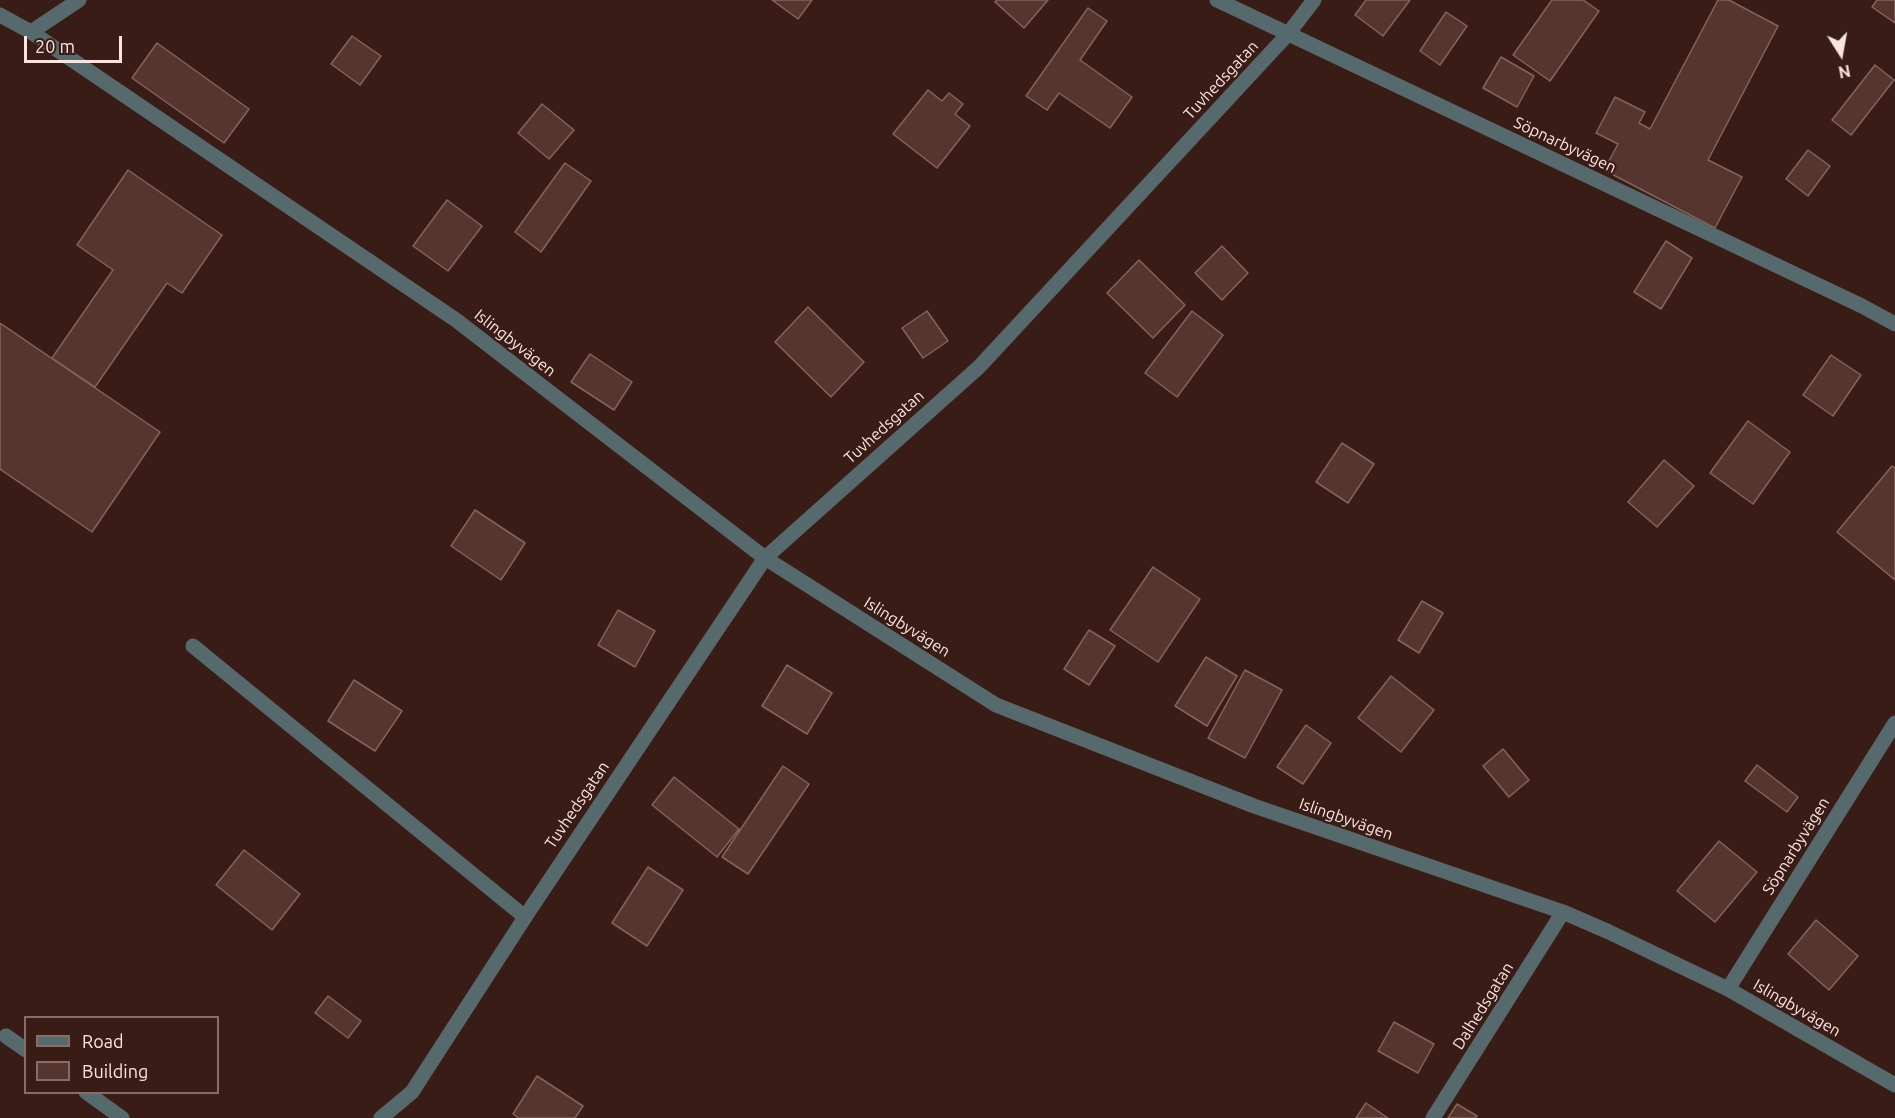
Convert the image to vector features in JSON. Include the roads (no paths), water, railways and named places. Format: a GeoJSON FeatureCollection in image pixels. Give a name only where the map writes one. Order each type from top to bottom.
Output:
{"type":"FeatureCollection","features":[{"type":"Feature","properties":{"kind":"street"},"geometry":{"type":"LineString","coordinates":[[31,32],[79,0]]}},
{"type":"Feature","properties":{"kind":"street","name":"Söpnarbyvägen"},"geometry":{"type":"LineString","coordinates":[[1217,0],[1862,306],[1895,324]]}},
{"type":"Feature","properties":{"kind":"street","name":"Tuvhedsgatan"},"geometry":{"type":"LineString","coordinates":[[381,1118],[412,1092],[525,917],[765,558],[979,367],[1288,34],[1314,0]]}},
{"type":"Feature","properties":{"kind":"street","name":"Islingbyvägen"},"geometry":{"type":"LineString","coordinates":[[0,15],[31,32],[456,320],[765,558],[996,705],[1254,806],[1563,912],[1728,989],[1895,1085]]}},
{"type":"Feature","properties":{"kind":"street"},"geometry":{"type":"LineString","coordinates":[[193,646],[525,917]]}},
{"type":"Feature","properties":{"kind":"street","name":"Söpnarbyvägen"},"geometry":{"type":"LineString","coordinates":[[1728,989],[1895,723]]}},
{"type":"Feature","properties":{"kind":"street","name":"Dalhedsgatan"},"geometry":{"type":"LineString","coordinates":[[1433,1118],[1563,912]]}},
{"type":"Feature","properties":{"kind":"street"},"geometry":{"type":"LineString","coordinates":[[6,1036],[24,1049]]}},
{"type":"Feature","properties":{"kind":"street"},"geometry":{"type":"LineString","coordinates":[[89,1094],[122,1118]]}}]}
